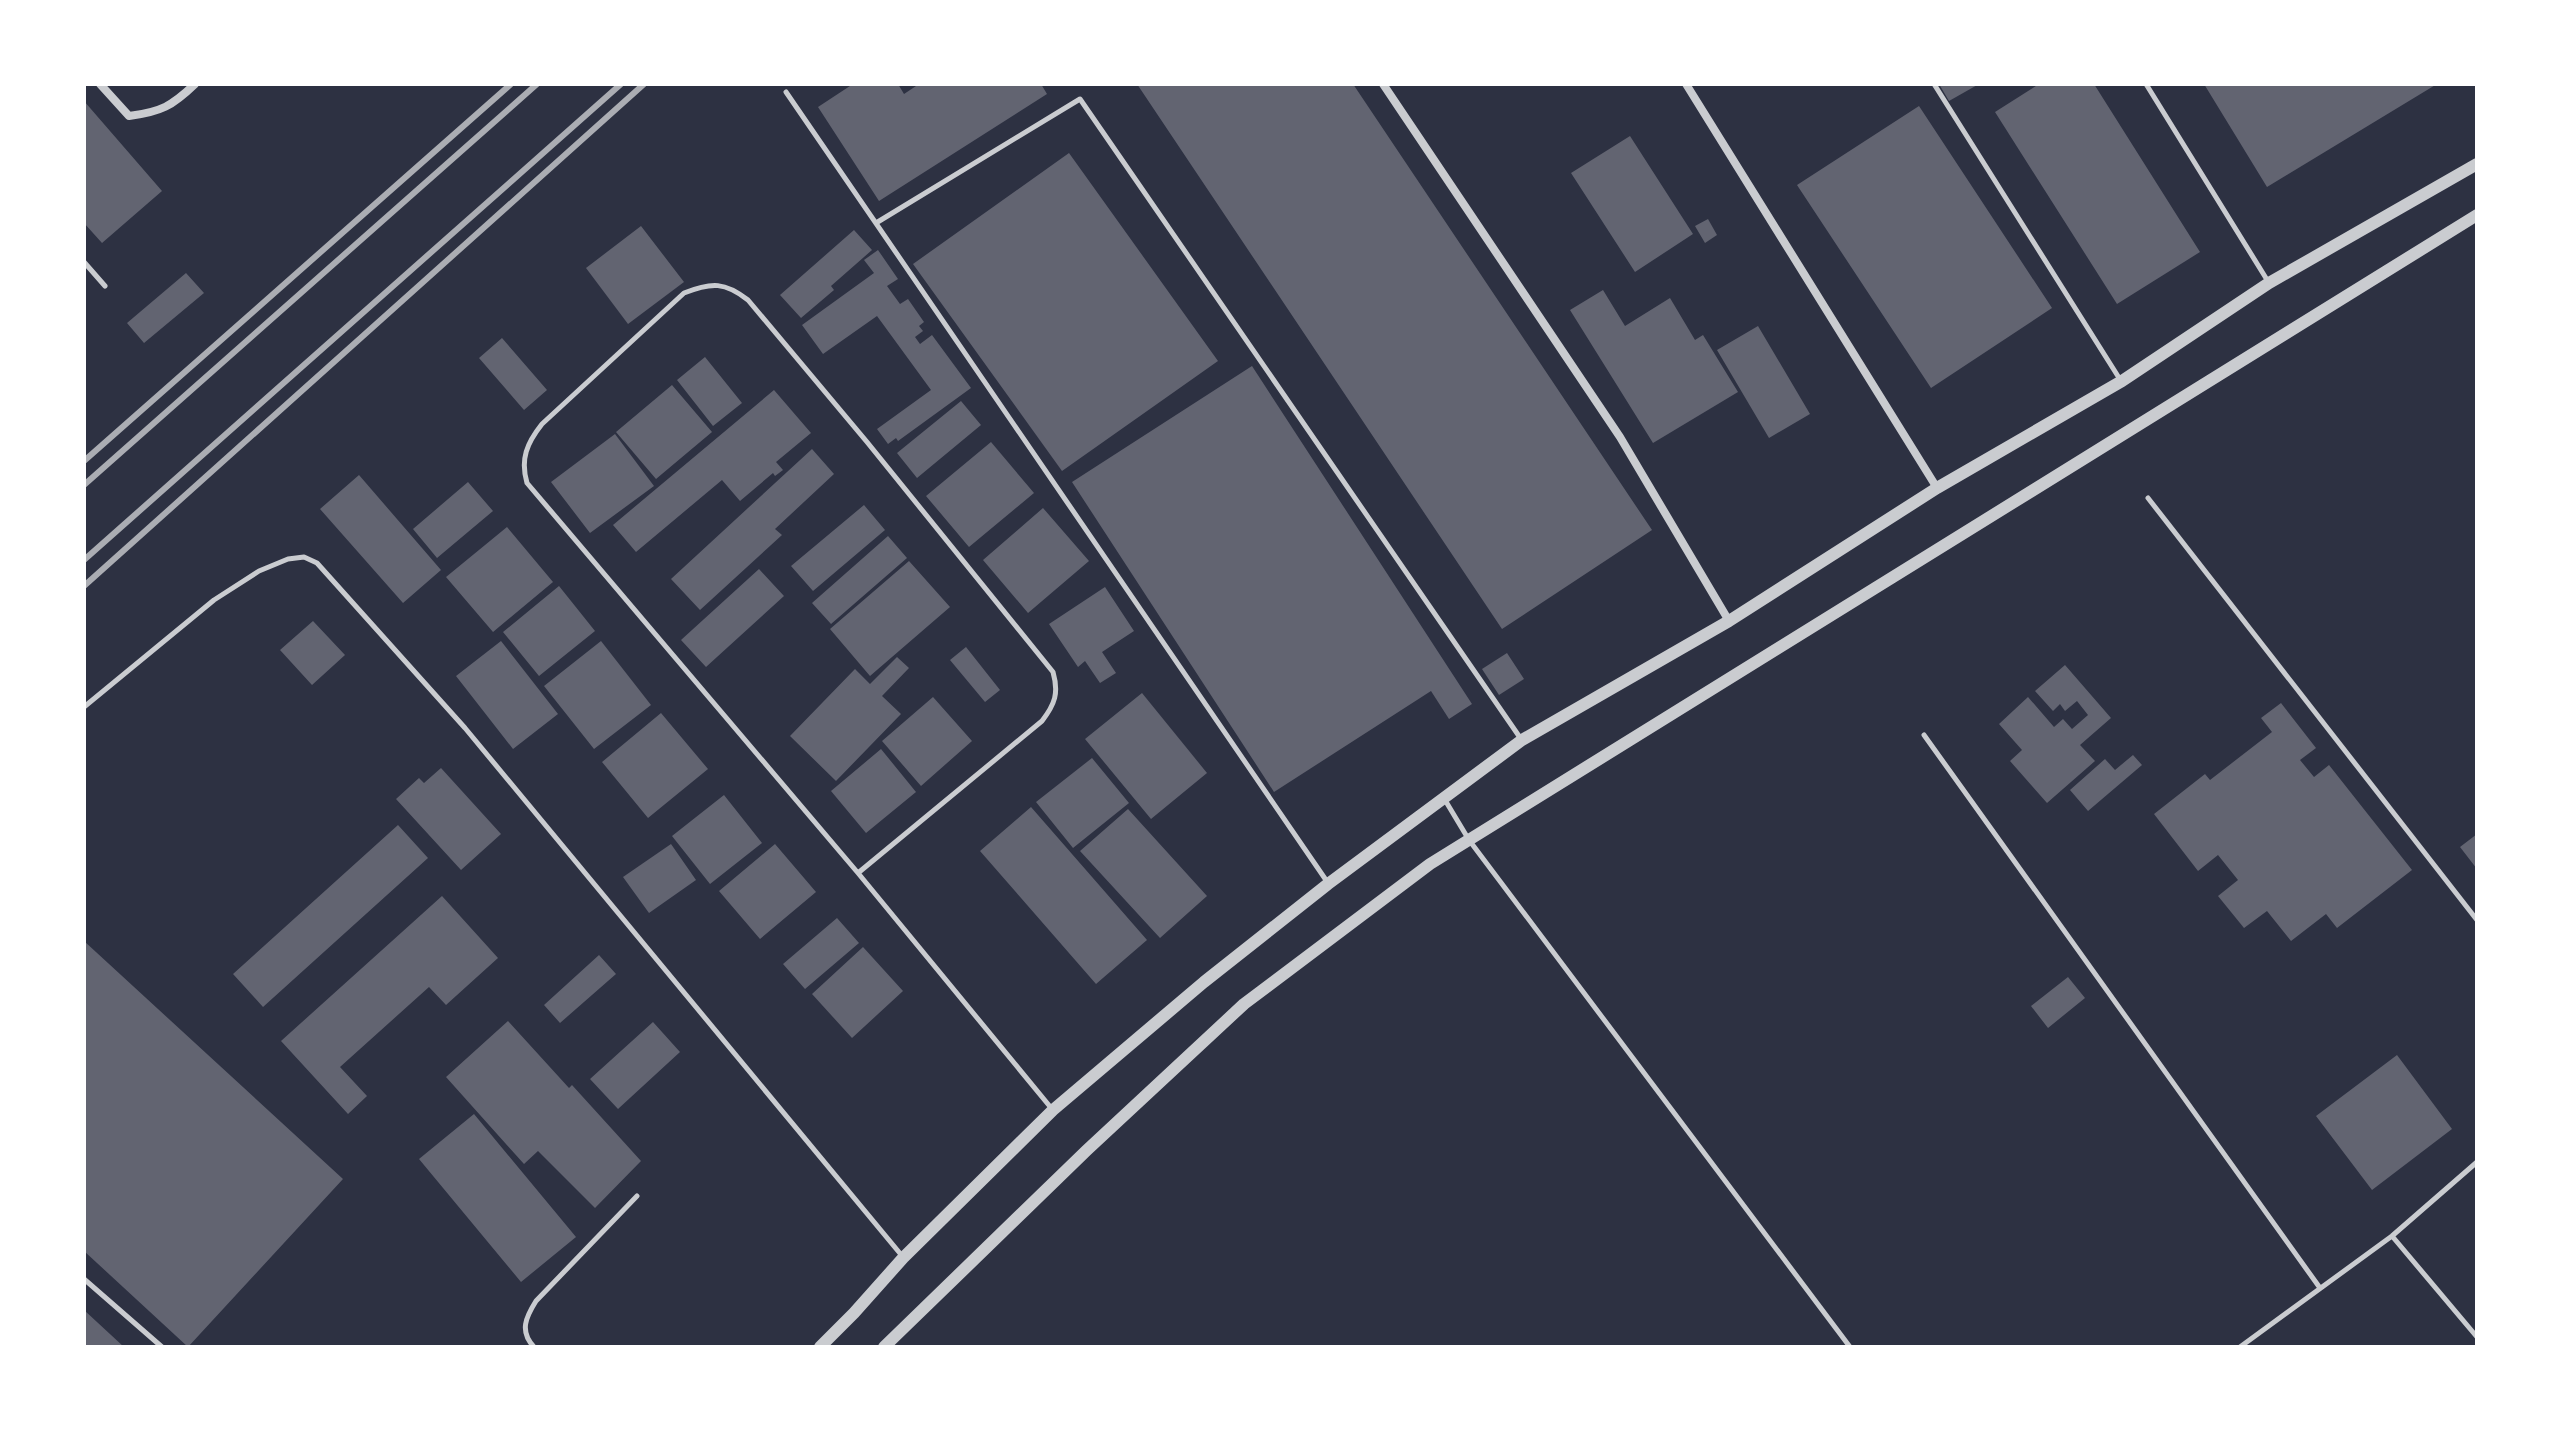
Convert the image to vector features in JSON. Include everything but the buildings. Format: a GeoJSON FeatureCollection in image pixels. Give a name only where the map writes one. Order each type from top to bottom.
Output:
{"type":"FeatureCollection","features":[{"type":"Feature","properties":{"kind":"street"},"geometry":{"type":"LineString","coordinates":[[100,84],[129,116],[156,112],[174,104],[195,84]]}},
{"type":"Feature","properties":{"kind":"street"},"geometry":{"type":"LineString","coordinates":[[1383,84],[1620,437],[1729,621]]}},
{"type":"Feature","properties":{"kind":"street"},"geometry":{"type":"LineString","coordinates":[[1686,84],[1937,488]]}},
{"type":"Feature","properties":{"kind":"street"},"geometry":{"type":"LineString","coordinates":[[820,1347],[903,1258],[1053,1110],[1204,982],[1328,884],[1522,740],[1729,621],[1937,488],[2122,381],[2269,283],[2477,164]]}},
{"type":"Feature","properties":{"kind":"street"},"geometry":{"type":"LineString","coordinates":[[884,1347],[1087,1150],[1244,1004],[1430,864],[2477,215]]}},
{"type":"Feature","properties":{"kind":"lane"},"geometry":{"type":"LineString","coordinates":[[1934,84],[2122,381]]}},
{"type":"Feature","properties":{"kind":"lane"},"geometry":{"type":"LineString","coordinates":[[2146,84],[2269,283]]}},
{"type":"Feature","properties":{"kind":"lane"},"geometry":{"type":"LineString","coordinates":[[786,92],[1328,884]]}},
{"type":"Feature","properties":{"kind":"lane"},"geometry":{"type":"LineString","coordinates":[[876,223],[1080,99],[1522,740]]}},
{"type":"Feature","properties":{"kind":"lane"},"geometry":{"type":"LineString","coordinates":[[84,262],[105,286]]}},
{"type":"Feature","properties":{"kind":"lane"},"geometry":{"type":"LineString","coordinates":[[858,873],[1042,721],[1052,708],[1058,689],[1053,672],[748,300],[736,291],[719,285],[705,285],[684,293],[542,424],[531,437],[524,454],[523,468],[527,483],[858,873],[1053,1110]]}},
{"type":"Feature","properties":{"kind":"lane"},"geometry":{"type":"LineString","coordinates":[[2148,498],[2477,920]]}},
{"type":"Feature","properties":{"kind":"lane"},"geometry":{"type":"LineString","coordinates":[[84,707],[214,600],[259,571],[288,559],[304,557],[317,563],[465,728],[903,1258]]}},
{"type":"Feature","properties":{"kind":"lane"},"geometry":{"type":"LineString","coordinates":[[1924,735],[2320,1288]]}},
{"type":"Feature","properties":{"kind":"lane"},"geometry":{"type":"LineString","coordinates":[[1445,799],[1469,840],[1850,1347]]}},
{"type":"Feature","properties":{"kind":"lane"},"geometry":{"type":"LineString","coordinates":[[2240,1347],[2392,1236],[2477,1162]]}},
{"type":"Feature","properties":{"kind":"lane"},"geometry":{"type":"LineString","coordinates":[[534,1347],[528,1341],[525,1329],[526,1318],[536,1301],[637,1196]]}},
{"type":"Feature","properties":{"kind":"lane"},"geometry":{"type":"LineString","coordinates":[[2392,1236],[2477,1337]]}},
{"type":"Feature","properties":{"kind":"lane"},"geometry":{"type":"LineString","coordinates":[[84,1279],[162,1347]]}},
{"type":"Feature","properties":{"kind":"railway"},"geometry":{"type":"LineString","coordinates":[[84,461],[511,84]]}},
{"type":"Feature","properties":{"kind":"railway"},"geometry":{"type":"LineString","coordinates":[[84,485],[537,84]]}},
{"type":"Feature","properties":{"kind":"railway"},"geometry":{"type":"LineString","coordinates":[[84,560],[621,84]]}},
{"type":"Feature","properties":{"kind":"railway"},"geometry":{"type":"LineString","coordinates":[[84,586],[644,84]]}}]}
